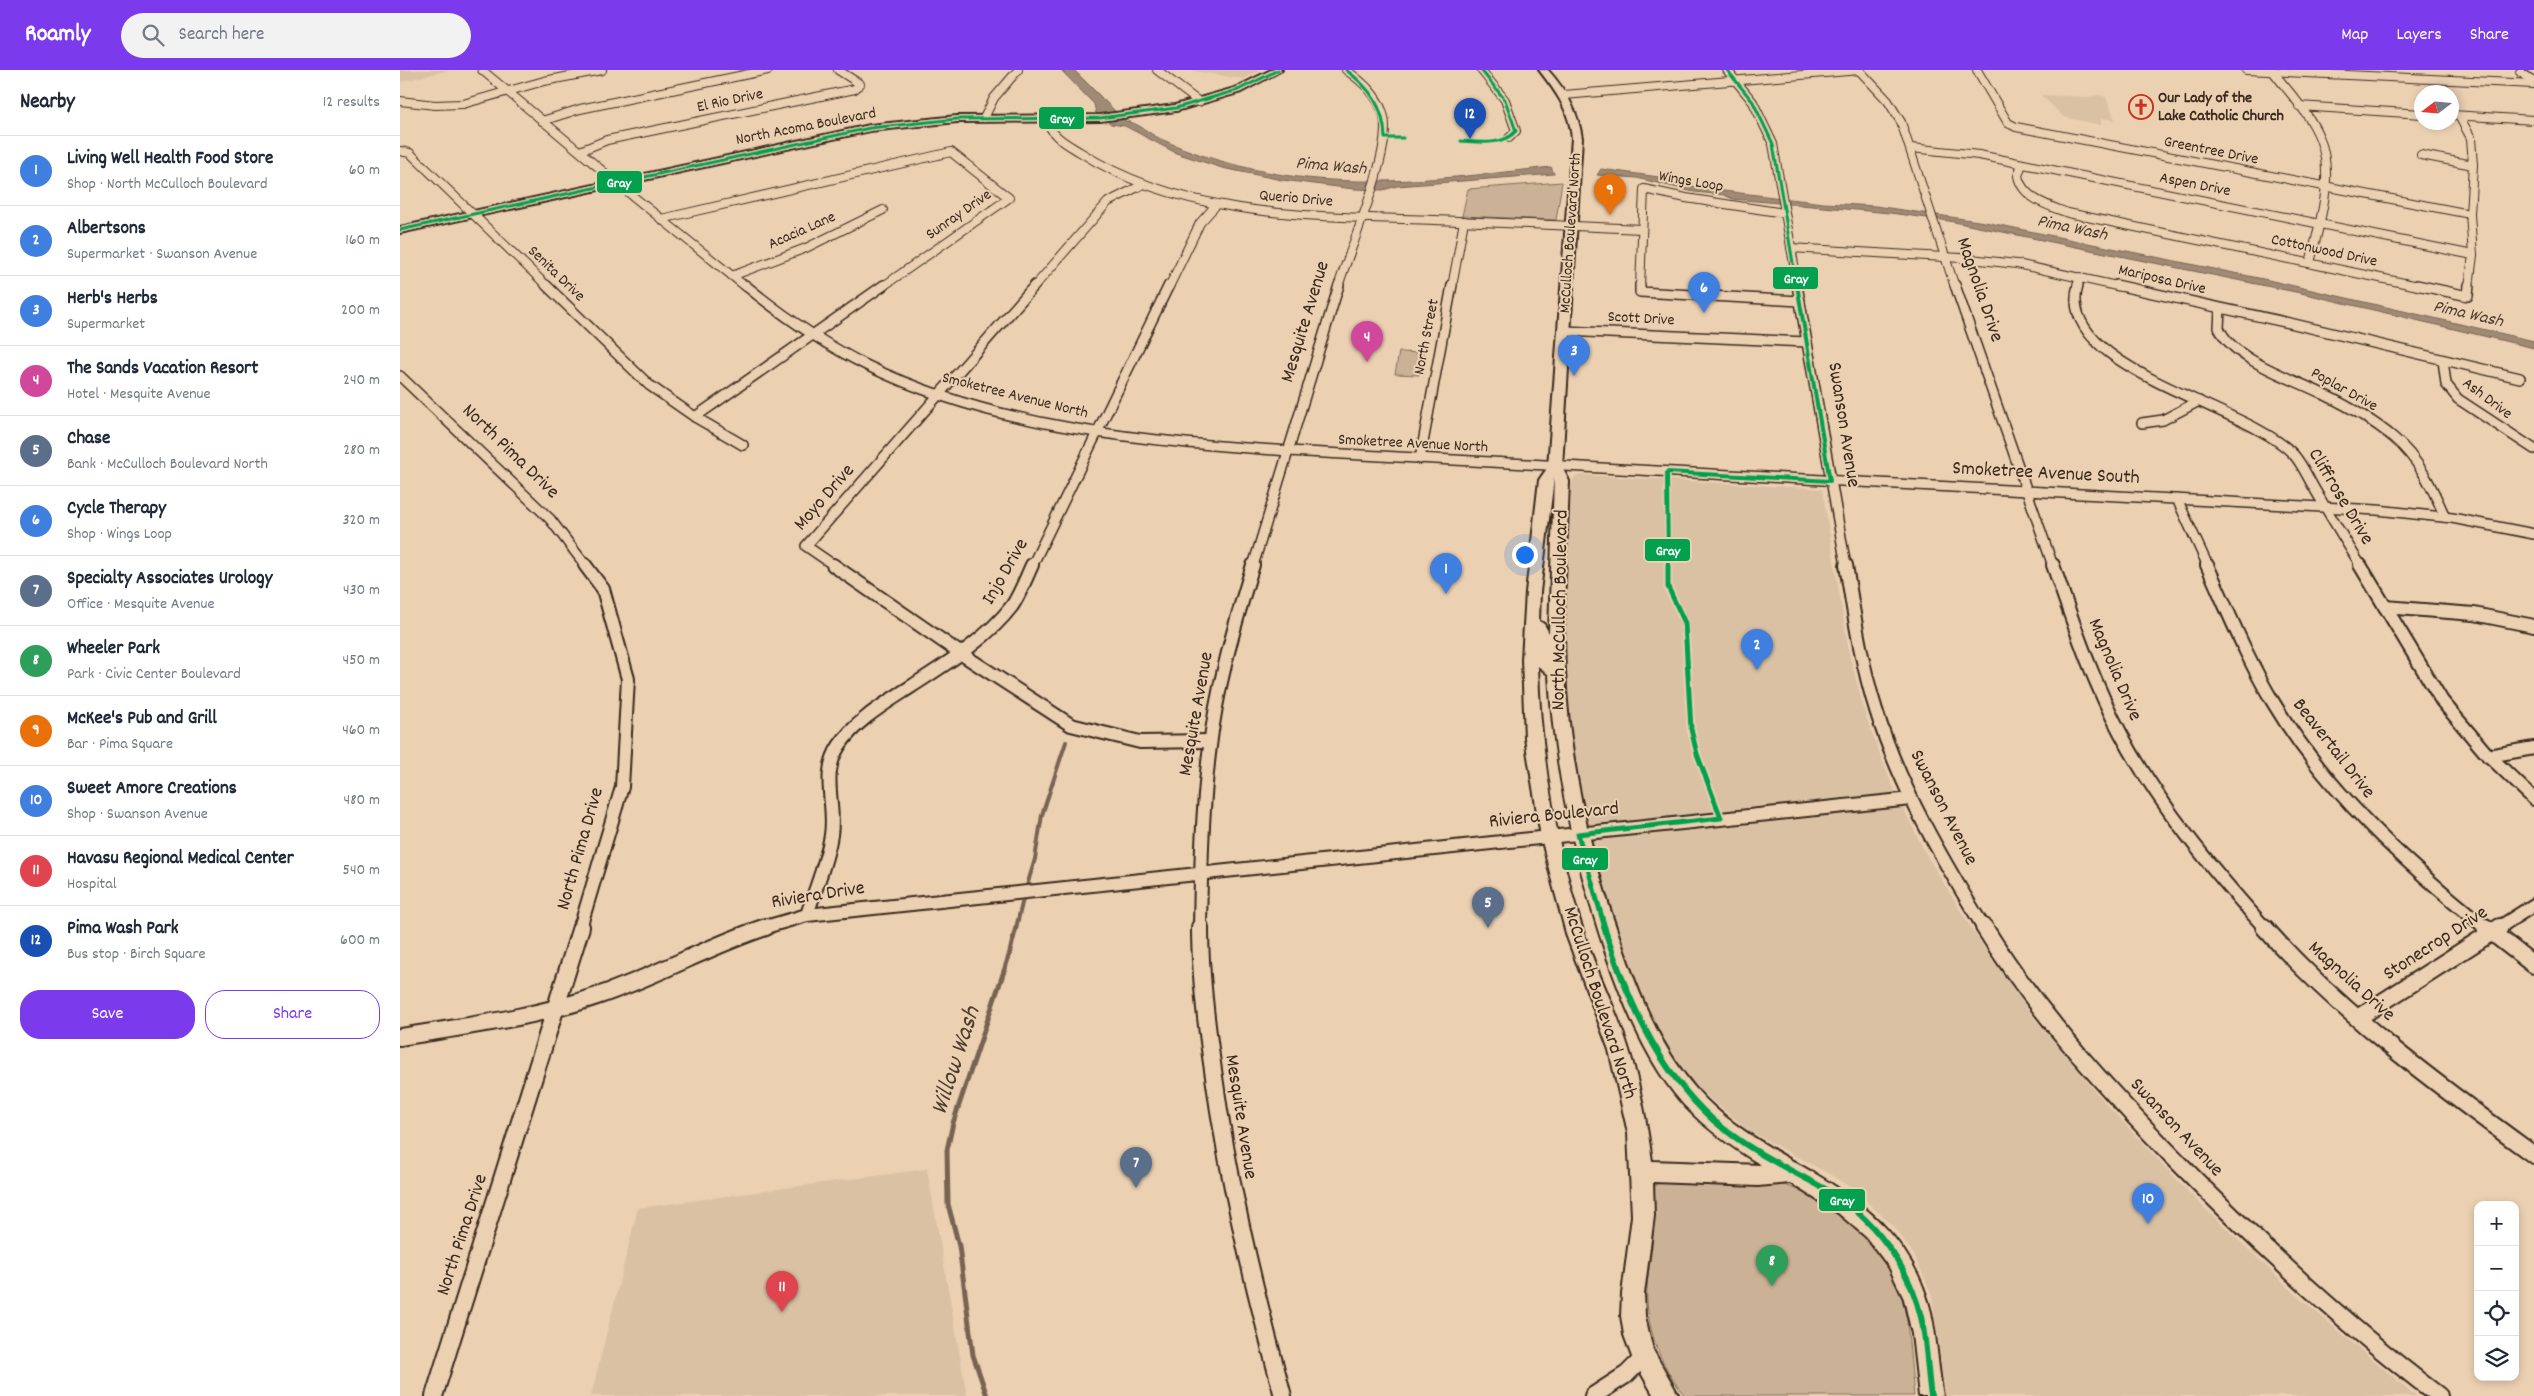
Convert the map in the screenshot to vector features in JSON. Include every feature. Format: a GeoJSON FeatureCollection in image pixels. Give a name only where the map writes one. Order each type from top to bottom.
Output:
{"type":"FeatureCollection","features":[{"type":"Feature","properties":{"kind":"main road","name":"North Acoma Boulevard"},"geometry":{"type":"LineString","coordinates":[[400,230],[847,132],[922,122],[984,118],[1126,116],[1199,102],[1238,90],[1278,70]]}},
{"type":"Feature","properties":{"kind":"main road","name":"McCulloch Boulevard North"},"geometry":{"type":"LineString","coordinates":[[1543,70],[1564,95],[1576,124],[1577,138],[1555,467]]}},
{"type":"Feature","properties":{"kind":"main road","name":"North McCulloch Boulevard"},"geometry":{"type":"LineString","coordinates":[[1550,837],[1534,738],[1530,698],[1532,624],[1539,534],[1545,506],[1546,480],[1555,467],[1562,481],[1557,672],[1566,765],[1578,834],[1594,892],[1621,970],[1645,1027],[1665,1064],[1692,1099],[1719,1125],[1746,1145],[1844,1202],[1882,1238],[1899,1261],[1915,1297],[1925,1341],[1931,1396]]}},
{"type":"Feature","properties":{"kind":"main road"},"geometry":{"type":"LineString","coordinates":[[1532,624],[1540,629],[1543,634],[1542,659],[1544,665],[1557,672]]}},
{"type":"Feature","properties":{"kind":"main road","name":"McCulloch Boulevard North"},"geometry":{"type":"LineString","coordinates":[[1550,837],[1576,937],[1619,1050],[1638,1133],[1642,1171],[1643,1216],[1633,1294],[1636,1335],[1644,1357],[1667,1396]]}},
{"type":"Feature","properties":{"kind":"main road"},"geometry":{"type":"LineString","coordinates":[[1642,1171],[1758,1176],[1791,1172]]}},
{"type":"Feature","properties":{"kind":"street","name":"Smoketree Avenue North"},"geometry":{"type":"LineString","coordinates":[[482,70],[505,92],[580,151],[614,183],[781,315],[812,336],[858,361],[940,395],[997,411],[1099,432],[1172,442],[1555,467]]}},
{"type":"Feature","properties":{"kind":"street"},"geometry":{"type":"LineString","coordinates":[[400,101],[435,105],[464,104],[544,81],[602,70]]}},
{"type":"Feature","properties":{"kind":"street"},"geometry":{"type":"LineString","coordinates":[[542,121],[580,109],[768,70]]}},
{"type":"Feature","properties":{"kind":"street","name":"El Rio Drive"},"geometry":{"type":"LineString","coordinates":[[580,151],[608,140],[855,89],[860,84],[838,70]]}},
{"type":"Feature","properties":{"kind":"street"},"geometry":{"type":"LineString","coordinates":[[984,118],[994,98],[1018,70]]}},
{"type":"Feature","properties":{"kind":"street"},"geometry":{"type":"LineString","coordinates":[[1157,70],[1199,102]]}},
{"type":"Feature","properties":{"kind":"street","name":"Mesquite Avenue"},"geometry":{"type":"LineString","coordinates":[[1283,1396],[1250,1279],[1221,1136],[1205,1011],[1200,874],[1202,819],[1210,741],[1218,696],[1235,625],[1382,151],[1386,123],[1383,111],[1374,94],[1346,70]]}},
{"type":"Feature","properties":{"kind":"street"},"geometry":{"type":"LineString","coordinates":[[1481,70],[1505,100],[1516,131],[1510,138]]}},
{"type":"Feature","properties":{"kind":"street","name":"Swanson Avenue"},"geometry":{"type":"LineString","coordinates":[[1727,70],[1753,102],[1767,129],[1776,159],[1783,210],[1862,658],[1878,717],[1912,799],[1938,852],[1985,928],[2044,1010],[2117,1098],[2206,1192],[2311,1290],[2439,1396]]}},
{"type":"Feature","properties":{"kind":"street"},"geometry":{"type":"LineString","coordinates":[[1564,95],[1859,70]]}},
{"type":"Feature","properties":{"kind":"street","name":"Magnolia Drive"},"geometry":{"type":"LineString","coordinates":[[1859,70],[1881,91],[1896,110],[1945,257],[2101,699],[2124,743],[2153,790],[2189,840],[2232,892],[2283,946],[2409,1061],[2534,1155]]}},
{"type":"Feature","properties":{"kind":"street","name":"Greentree Drive"},"geometry":{"type":"LineString","coordinates":[[1977,70],[2008,123],[2016,127],[2470,214]]}},
{"type":"Feature","properties":{"kind":"street"},"geometry":{"type":"LineString","coordinates":[[2246,70],[2534,82]]}},
{"type":"Feature","properties":{"kind":"street"},"geometry":{"type":"LineString","coordinates":[[2273,71],[2318,135],[2323,148],[2326,164],[2324,186],[2310,264]]}},
{"type":"Feature","properties":{"kind":"street"},"geometry":{"type":"LineString","coordinates":[[2520,72],[2534,82]]}},
{"type":"Feature","properties":{"kind":"street"},"geometry":{"type":"LineString","coordinates":[[2299,106],[2414,113]]}},
{"type":"Feature","properties":{"kind":"street"},"geometry":{"type":"LineString","coordinates":[[2459,116],[2534,120]]}},
{"type":"Feature","properties":{"kind":"street","name":"Querio Drive"},"geometry":{"type":"LineString","coordinates":[[1048,118],[1050,128],[1080,154],[1118,175],[1217,204],[1292,214],[1642,229]]}},
{"type":"Feature","properties":{"kind":"street","name":"Cottonwood Drive"},"geometry":{"type":"LineString","coordinates":[[2022,164],[2018,176],[2020,184],[2035,198],[2054,208],[2310,264],[2468,296],[2473,255],[2470,214],[2473,165],[2471,138],[2459,122]]}},
{"type":"Feature","properties":{"kind":"street","name":"Aspen Drive"},"geometry":{"type":"LineString","coordinates":[[1910,148],[1951,150],[2473,255]]}},
{"type":"Feature","properties":{"kind":"street","name":"Senita Drive"},"geometry":{"type":"LineString","coordinates":[[400,151],[410,153],[649,385],[694,417],[743,445]]}},
{"type":"Feature","properties":{"kind":"street","name":"Sunray Drive"},"geometry":{"type":"LineString","coordinates":[[661,219],[951,152],[1009,198],[694,417]]}},
{"type":"Feature","properties":{"kind":"street"},"geometry":{"type":"LineString","coordinates":[[2421,155],[2473,165]]}},
{"type":"Feature","properties":{"kind":"street","name":"Moyo Drive"},"geometry":{"type":"LineString","coordinates":[[1144,184],[1108,202],[806,546],[960,653],[1071,725],[1140,742],[1210,741]]}},
{"type":"Feature","properties":{"kind":"street","name":"Wings Loop"},"geometry":{"type":"LineString","coordinates":[[1783,210],[1686,198],[1644,189],[1640,292],[1800,301]]}},
{"type":"Feature","properties":{"kind":"street","name":"Injo Drive"},"geometry":{"type":"LineString","coordinates":[[807,915],[832,823],[827,788],[828,772],[834,755],[846,737],[866,717],[986,634],[1013,604],[1200,223],[1217,204]]}},
{"type":"Feature","properties":{"kind":"street","name":"Acacia Lane"},"geometry":{"type":"LineString","coordinates":[[732,276],[806,248],[883,210]]}},
{"type":"Feature","properties":{"kind":"street","name":"North Street"},"geometry":{"type":"LineString","coordinates":[[1420,459],[1464,222]]}},
{"type":"Feature","properties":{"kind":"street","name":"Mariposa Drive"},"geometry":{"type":"LineString","coordinates":[[1791,248],[1945,257],[2017,264],[2294,324],[2520,378]]}},
{"type":"Feature","properties":{"kind":"street","name":"Cliffrose Drive"},"geometry":{"type":"LineString","coordinates":[[2080,277],[2074,295],[2074,306],[2077,319],[2091,338],[2124,362],[2272,438],[2287,448],[2297,459],[2442,701],[2488,756],[2534,799]]}},
{"type":"Feature","properties":{"kind":"street","name":"Poplar Drive"},"geometry":{"type":"LineString","coordinates":[[2220,309],[2217,326],[2224,337],[2237,349],[2254,361],[2347,406],[2395,438],[2420,466],[2445,517]]}},
{"type":"Feature","properties":{"kind":"street","name":"Scott Drive"},"geometry":{"type":"LineString","coordinates":[[1564,331],[1807,342]]}},
{"type":"Feature","properties":{"kind":"street","name":"Ash Drive"},"geometry":{"type":"LineString","coordinates":[[2443,360],[2445,380],[2458,399],[2534,449]]}},
{"type":"Feature","properties":{"kind":"street","name":"North Pima Drive"},"geometry":{"type":"LineString","coordinates":[[400,376],[550,518],[603,589],[628,679],[622,787],[556,1008],[434,1396]]}},
{"type":"Feature","properties":{"kind":"street"},"geometry":{"type":"LineString","coordinates":[[2142,423],[2163,420],[2199,400]]}},
{"type":"Feature","properties":{"kind":"street","name":"Smoketree Avenue South"},"geometry":{"type":"LineString","coordinates":[[1555,467],[2326,507],[2445,517],[2534,534]]}},
{"type":"Feature","properties":{"kind":"street","name":"Beavertail Drive"},"geometry":{"type":"LineString","coordinates":[[2177,499],[2255,670],[2296,737],[2348,802],[2386,841],[2435,887],[2491,933],[2534,964]]}},
{"type":"Feature","properties":{"kind":"street"},"geometry":{"type":"LineString","coordinates":[[2385,607],[2474,614],[2534,626]]}},
{"type":"Feature","properties":{"kind":"street"},"geometry":{"type":"LineString","coordinates":[[2488,756],[2534,748]]}},
{"type":"Feature","properties":{"kind":"street","name":"Riviera Boulevard"},"geometry":{"type":"LineString","coordinates":[[1200,874],[1912,799]]}},
{"type":"Feature","properties":{"kind":"street","name":"Riviera Drive"},"geometry":{"type":"LineString","coordinates":[[400,1037],[515,1018],[556,1008],[641,980],[753,929],[807,915],[1200,874]]}},
{"type":"Feature","properties":{"kind":"street","name":"Stonecrop Drive"},"geometry":{"type":"LineString","coordinates":[[2359,1017],[2534,905]]}},
{"type":"Feature","properties":{"kind":"street"},"geometry":{"type":"LineString","coordinates":[[1593,1396],[1627,1374],[1644,1357]]}},
{"type":"Feature","properties":{"kind":"shaded area"},"geometry":{"type":"Polygon","coordinates":[[[400,70],[449,70],[400,82],[400,70]]]}},
{"type":"Feature","properties":{"kind":"shaded area"},"geometry":{"type":"Polygon","coordinates":[[[1061,70],[1074,70],[1125,121],[1182,148],[1248,168],[1323,180],[1361,181],[1399,181],[1551,167],[1554,174],[1397,186],[1383,190],[1354,189],[1282,180],[1222,168],[1176,153],[1125,126],[1111,124],[1096,113],[1094,104],[1061,70]]]}},
{"type":"Feature","properties":{"kind":"shaded area"},"geometry":{"type":"Polygon","coordinates":[[[1261,70],[1243,79],[1194,71],[1261,70]]]}},
{"type":"Feature","properties":{"kind":"shaded area"},"geometry":{"type":"Polygon","coordinates":[[[2041,95],[2087,97],[2099,95],[2106,97],[2115,120],[2101,118],[2101,125],[2064,117],[2041,95]]]}},
{"type":"Feature","properties":{"kind":"shaded area"},"geometry":{"type":"Polygon","coordinates":[[[1601,169],[1659,177],[1699,188],[1823,203],[1875,206],[1985,222],[2268,280],[2534,341],[2534,348],[2310,295],[1949,221],[1890,213],[1733,199],[1724,195],[1694,192],[1637,178],[1597,175],[1601,169]]]}},
{"type":"Feature","properties":{"kind":"shaded area"},"geometry":{"type":"Polygon","coordinates":[[[1562,182],[1556,220],[1462,216],[1468,189],[1562,182]]]}},
{"type":"Feature","properties":{"kind":"shaded area"},"geometry":{"type":"Polygon","coordinates":[[[1399,352],[1423,353],[1419,375],[1395,374],[1399,352]]]}},
{"type":"Feature","properties":{"kind":"shaded area"},"geometry":{"type":"Polygon","coordinates":[[[1583,475],[1822,489],[1850,657],[1866,717],[1891,783],[1926,854],[1973,931],[2032,1015],[2106,1104],[2196,1200],[2302,1300],[2416,1396],[1945,1396],[1932,1295],[1914,1255],[1895,1228],[1853,1189],[1826,1172],[1749,1131],[1697,1088],[1671,1055],[1652,1019],[1628,963],[1601,886],[1574,770],[1563,669],[1571,484],[1575,477],[1583,475]]]}},
{"type":"Feature","properties":{"kind":"shaded area"},"geometry":{"type":"Polygon","coordinates":[[[927,1169],[967,1396],[591,1396],[638,1208],[927,1169]]]}},
{"type":"Feature","properties":{"kind":"shaded area"},"geometry":{"type":"Polygon","coordinates":[[[1658,1181],[1781,1184],[1812,1195],[1859,1227],[1888,1265],[1902,1298],[1907,1321],[1914,1396],[1685,1396],[1668,1372],[1661,1358],[1652,1331],[1647,1302],[1653,1237],[1652,1198],[1658,1181]]]}},
{"type":"Feature","properties":{"kind":"waterway","name":"Willow Wash"},"geometry":{"type":"LineString","coordinates":[[1026,889],[1035,859],[1042,815],[1066,742]]}},
{"type":"Feature","properties":{"kind":"waterway","name":"Willow Wash"},"geometry":{"type":"LineString","coordinates":[[1016,928],[1024,895]]}},
{"type":"Feature","properties":{"kind":"waterway","name":"Willow Wash"},"geometry":{"type":"LineString","coordinates":[[987,1396],[973,1355],[959,1246],[948,1204],[947,1150],[953,1123],[1009,956],[1016,927]]}},
{"type":"Feature","properties":{"kind":"transit line","name":"Gray"},"geometry":{"type":"LineString","coordinates":[[400,230],[870,128],[957,119],[1100,118],[1176,108],[1238,90],[1278,70]]}},
{"type":"Feature","properties":{"kind":"transit line","name":"Gray"},"geometry":{"type":"LineString","coordinates":[[1346,70],[1362,83],[1375,99],[1383,117],[1385,138],[1403,138]]}},
{"type":"Feature","properties":{"kind":"transit line","name":"Gray"},"geometry":{"type":"LineString","coordinates":[[1461,141],[1499,141],[1512,136],[1516,131],[1505,100],[1481,70]]}},
{"type":"Feature","properties":{"kind":"transit line","name":"Gray"},"geometry":{"type":"LineString","coordinates":[[1727,70],[1753,102],[1773,144],[1830,481],[1667,472],[1668,587],[1685,623],[1691,729],[1697,754],[1721,818],[1578,834],[1597,904],[1620,974],[1651,1040],[1670,1070],[1692,1099],[1722,1127],[1767,1159],[1839,1198],[1876,1232],[1897,1260],[1918,1306],[1925,1339],[1931,1396]]}},
{"type":"Feature","properties":{"kind":"place","name":"Our Lady of the Lake Catholic Church"},"geometry":{"type":"Point","coordinates":[2141,107]}},
{"type":"Feature","properties":{"kind":"place","name":"Pima Wash Park"},"geometry":{"type":"Point","coordinates":[1470,139]}},
{"type":"Feature","properties":{"kind":"place","name":"McKee's Pub and Grill"},"geometry":{"type":"Point","coordinates":[1610,215]}},
{"type":"Feature","properties":{"kind":"place","name":"Cycle Therapy"},"geometry":{"type":"Point","coordinates":[1704,313]}},
{"type":"Feature","properties":{"kind":"place","name":"The Sands Vacation Resort"},"geometry":{"type":"Point","coordinates":[1367,362]}},
{"type":"Feature","properties":{"kind":"place","name":"Herb's Herbs"},"geometry":{"type":"Point","coordinates":[1574,376]}},
{"type":"Feature","properties":{"kind":"place","name":"Living Well Health Food Store"},"geometry":{"type":"Point","coordinates":[1446,594]}},
{"type":"Feature","properties":{"kind":"place","name":"Albertsons"},"geometry":{"type":"Point","coordinates":[1757,670]}},
{"type":"Feature","properties":{"kind":"place","name":"Chase"},"geometry":{"type":"Point","coordinates":[1488,928]}},
{"type":"Feature","properties":{"kind":"place","name":"Specialty Associates Urology"},"geometry":{"type":"Point","coordinates":[1136,1188]}},
{"type":"Feature","properties":{"kind":"place","name":"Sweet Amore Creations"},"geometry":{"type":"Point","coordinates":[2148,1224]}},
{"type":"Feature","properties":{"kind":"place","name":"Wheeler Park"},"geometry":{"type":"Point","coordinates":[1772,1286]}},
{"type":"Feature","properties":{"kind":"place","name":"Havasu Regional Medical Center"},"geometry":{"type":"Point","coordinates":[782,1312]}},
{"type":"Feature","properties":{"kind":"water label","name":"Pima Wash"},"geometry":{"type":"Point","coordinates":[1331,167]}},
{"type":"Feature","properties":{"kind":"water label","name":"Pima Wash"},"geometry":{"type":"Point","coordinates":[2072,229]}},
{"type":"Feature","properties":{"kind":"water label","name":"Pima Wash"},"geometry":{"type":"Point","coordinates":[2468,315]}}]}
